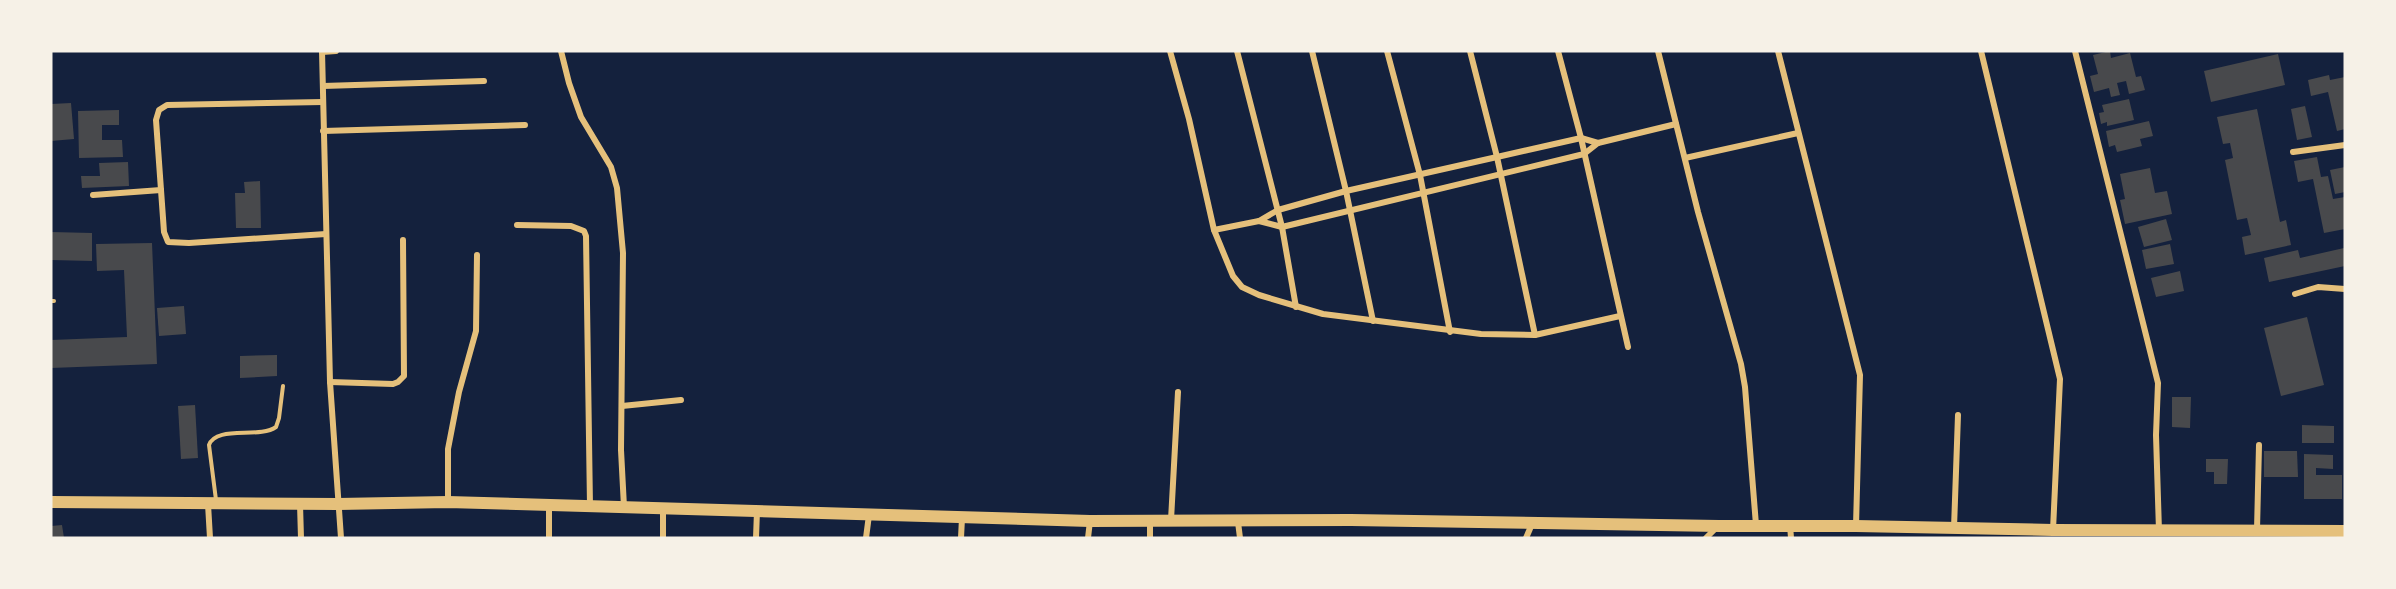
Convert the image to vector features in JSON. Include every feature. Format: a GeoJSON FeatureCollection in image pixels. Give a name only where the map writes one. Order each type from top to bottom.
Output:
{"type":"FeatureCollection","features":[{"type":"Feature","properties":{"kind":"main road"},"geometry":{"type":"LineString","coordinates":[[51,502],[300,504],[448,502],[1090,521],[1351,520],[1954,529],[2345,531]]}},
{"type":"Feature","properties":{"kind":"street"},"geometry":{"type":"LineString","coordinates":[[336,51],[322,52],[330,382],[340,538]]}},
{"type":"Feature","properties":{"kind":"street"},"geometry":{"type":"LineString","coordinates":[[561,51],[568,83],[581,117],[611,166],[617,188],[623,253],[624,507]]}},
{"type":"Feature","properties":{"kind":"street"},"geometry":{"type":"LineString","coordinates":[[1170,51],[1189,119],[1214,230],[1233,276],[1242,287],[1259,295],[1323,314],[1450,332],[1534,335],[1620,316]]}},
{"type":"Feature","properties":{"kind":"street"},"geometry":{"type":"LineString","coordinates":[[1237,51],[1282,227],[1296,307]]}},
{"type":"Feature","properties":{"kind":"street"},"geometry":{"type":"LineString","coordinates":[[1312,51],[1346,191],[1373,321]]}},
{"type":"Feature","properties":{"kind":"street"},"geometry":{"type":"LineString","coordinates":[[1388,51],[1423,193],[1450,332]]}},
{"type":"Feature","properties":{"kind":"street"},"geometry":{"type":"LineString","coordinates":[[1470,51],[1497,157],[1534,335]]}},
{"type":"Feature","properties":{"kind":"street"},"geometry":{"type":"LineString","coordinates":[[1558,51],[1581,138],[1628,347]]}},
{"type":"Feature","properties":{"kind":"street"},"geometry":{"type":"LineString","coordinates":[[1658,51],[1743,374],[1756,525]]}},
{"type":"Feature","properties":{"kind":"street"},"geometry":{"type":"LineString","coordinates":[[1778,51],[1860,375],[1857,526]]}},
{"type":"Feature","properties":{"kind":"street"},"geometry":{"type":"LineString","coordinates":[[1980,51],[2060,379],[2053,530]]}},
{"type":"Feature","properties":{"kind":"street"},"geometry":{"type":"LineString","coordinates":[[2075,51],[2158,383],[2156,435],[2159,531]]}},
{"type":"Feature","properties":{"kind":"street"},"geometry":{"type":"LineString","coordinates":[[323,86],[484,81]]}},
{"type":"Feature","properties":{"kind":"street"},"geometry":{"type":"LineString","coordinates":[[323,102],[167,105],[159,110],[156,120],[164,232],[168,242],[189,243],[326,234]]}},
{"type":"Feature","properties":{"kind":"street"},"geometry":{"type":"LineString","coordinates":[[1259,221],[1282,227],[1500,176],[1584,154],[1598,143],[1676,124]]}},
{"type":"Feature","properties":{"kind":"street"},"geometry":{"type":"LineString","coordinates":[[323,131],[525,125]]}},
{"type":"Feature","properties":{"kind":"street"},"geometry":{"type":"LineString","coordinates":[[1685,158],[1798,133]]}},
{"type":"Feature","properties":{"kind":"street"},"geometry":{"type":"LineString","coordinates":[[1214,230],[1259,221],[1278,210],[1346,191],[1581,138],[1598,143]]}},
{"type":"Feature","properties":{"kind":"street"},"geometry":{"type":"LineString","coordinates":[[2293,152],[2345,145]]}},
{"type":"Feature","properties":{"kind":"street"},"geometry":{"type":"LineString","coordinates":[[93,195],[161,190]]}},
{"type":"Feature","properties":{"kind":"street"},"geometry":{"type":"LineString","coordinates":[[517,225],[571,226],[584,231],[586,236],[590,506]]}},
{"type":"Feature","properties":{"kind":"street"},"geometry":{"type":"LineString","coordinates":[[330,382],[393,384],[399,382],[404,376],[403,240]]}},
{"type":"Feature","properties":{"kind":"street"},"geometry":{"type":"LineString","coordinates":[[448,502],[448,449],[459,392],[476,332],[477,255]]}},
{"type":"Feature","properties":{"kind":"street"},"geometry":{"type":"LineString","coordinates":[[2295,294],[2319,287],[2345,289]]}},
{"type":"Feature","properties":{"kind":"street"},"geometry":{"type":"LineString","coordinates":[[1171,521],[1178,392]]}},
{"type":"Feature","properties":{"kind":"street"},"geometry":{"type":"LineString","coordinates":[[622,406],[681,400]]}},
{"type":"Feature","properties":{"kind":"street"},"geometry":{"type":"LineString","coordinates":[[1954,529],[1959,414]]}},
{"type":"Feature","properties":{"kind":"street"},"geometry":{"type":"LineString","coordinates":[[2258,531],[2259,446]]}},
{"type":"Feature","properties":{"kind":"street"},"geometry":{"type":"LineString","coordinates":[[210,538],[212,503]]}},
{"type":"Feature","properties":{"kind":"street"},"geometry":{"type":"LineString","coordinates":[[300,504],[301,538]]}},
{"type":"Feature","properties":{"kind":"street"},"geometry":{"type":"LineString","coordinates":[[549,504],[549,538]]}},
{"type":"Feature","properties":{"kind":"street"},"geometry":{"type":"LineString","coordinates":[[663,509],[663,538]]}},
{"type":"Feature","properties":{"kind":"street"},"geometry":{"type":"LineString","coordinates":[[756,538],[757,510]]}},
{"type":"Feature","properties":{"kind":"street"},"geometry":{"type":"LineString","coordinates":[[866,538],[869,515]]}},
{"type":"Feature","properties":{"kind":"street"},"geometry":{"type":"LineString","coordinates":[[961,538],[962,516]]}},
{"type":"Feature","properties":{"kind":"street"},"geometry":{"type":"LineString","coordinates":[[1088,538],[1090,521]]}},
{"type":"Feature","properties":{"kind":"street"},"geometry":{"type":"LineString","coordinates":[[1150,521],[1150,538]]}},
{"type":"Feature","properties":{"kind":"street"},"geometry":{"type":"LineString","coordinates":[[1238,522],[1240,538]]}},
{"type":"Feature","properties":{"kind":"street"},"geometry":{"type":"LineString","coordinates":[[1526,538],[1532,523]]}},
{"type":"Feature","properties":{"kind":"street"},"geometry":{"type":"LineString","coordinates":[[1790,525],[1791,538]]}},
{"type":"Feature","properties":{"kind":"street"},"geometry":{"type":"LineString","coordinates":[[1706,538],[1719,526]]}},
{"type":"Feature","properties":{"kind":"lane"},"geometry":{"type":"LineString","coordinates":[[212,503],[210,441],[218,435],[266,432],[276,427],[283,386]]}},
{"type":"Feature","properties":{"kind":"building"},"geometry":{"type":"Polygon","coordinates":[[[2110,51],[2111,58],[2130,53],[2136,77],[2141,76],[2145,90],[2129,94],[2126,81],[2117,83],[2120,95],[2111,97],[2109,88],[2094,92],[2090,76],[2098,74],[2093,55],[2110,51]]]}},
{"type":"Feature","properties":{"kind":"building"},"geometry":{"type":"Polygon","coordinates":[[[2278,54],[2285,85],[2211,102],[2204,71],[2278,54]]]}},
{"type":"Feature","properties":{"kind":"building"},"geometry":{"type":"Polygon","coordinates":[[[2329,75],[2330,80],[2345,77],[2345,129],[2337,131],[2328,92],[2311,96],[2308,80],[2329,75]]]}},
{"type":"Feature","properties":{"kind":"building"},"geometry":{"type":"Polygon","coordinates":[[[2129,99],[2134,120],[2107,126],[2107,122],[2101,124],[2099,113],[2104,112],[2102,105],[2129,99]]]}},
{"type":"Feature","properties":{"kind":"building"},"geometry":{"type":"Polygon","coordinates":[[[71,103],[74,139],[51,141],[51,104],[71,103]]]}},
{"type":"Feature","properties":{"kind":"building"},"geometry":{"type":"Polygon","coordinates":[[[2305,106],[2312,137],[2297,140],[2291,109],[2305,106]]]}},
{"type":"Feature","properties":{"kind":"building"},"geometry":{"type":"Polygon","coordinates":[[[2257,109],[2280,222],[2286,220],[2291,245],[2245,255],[2242,237],[2251,235],[2247,218],[2237,220],[2225,160],[2233,158],[2230,143],[2223,144],[2217,117],[2257,109]]]}},
{"type":"Feature","properties":{"kind":"building"},"geometry":{"type":"Polygon","coordinates":[[[119,110],[119,125],[102,125],[102,140],[122,140],[123,157],[79,158],[78,111],[119,110]]]}},
{"type":"Feature","properties":{"kind":"building"},"geometry":{"type":"Polygon","coordinates":[[[2149,121],[2153,136],[2140,139],[2142,146],[2117,152],[2115,145],[2109,147],[2106,131],[2149,121]]]}},
{"type":"Feature","properties":{"kind":"building"},"geometry":{"type":"Polygon","coordinates":[[[2317,157],[2321,177],[2328,176],[2333,199],[2345,197],[2345,229],[2324,233],[2313,179],[2298,182],[2294,161],[2317,157]]]}},
{"type":"Feature","properties":{"kind":"building"},"geometry":{"type":"Polygon","coordinates":[[[128,162],[129,186],[82,188],[81,176],[100,176],[99,163],[128,162]]]}},
{"type":"Feature","properties":{"kind":"building"},"geometry":{"type":"Polygon","coordinates":[[[2345,167],[2345,192],[2335,194],[2330,170],[2345,167]]]}},
{"type":"Feature","properties":{"kind":"building"},"geometry":{"type":"Polygon","coordinates":[[[2150,168],[2155,193],[2167,191],[2172,214],[2125,224],[2120,200],[2125,199],[2120,174],[2150,168]]]}},
{"type":"Feature","properties":{"kind":"building"},"geometry":{"type":"Polygon","coordinates":[[[260,181],[261,228],[236,228],[235,193],[245,193],[244,182],[260,181]]]}},
{"type":"Feature","properties":{"kind":"building"},"geometry":{"type":"Polygon","coordinates":[[[2166,219],[2172,240],[2144,247],[2138,227],[2166,219]]]}},
{"type":"Feature","properties":{"kind":"building"},"geometry":{"type":"Polygon","coordinates":[[[51,232],[92,233],[92,261],[51,260],[51,232]]]}},
{"type":"Feature","properties":{"kind":"building"},"geometry":{"type":"Polygon","coordinates":[[[152,243],[157,364],[51,368],[51,340],[127,337],[124,270],[97,271],[96,244],[152,243]]]}},
{"type":"Feature","properties":{"kind":"building"},"geometry":{"type":"Polygon","coordinates":[[[2170,244],[2174,264],[2146,269],[2142,250],[2170,244]]]}},
{"type":"Feature","properties":{"kind":"building"},"geometry":{"type":"Polygon","coordinates":[[[2344,248],[2345,266],[2269,282],[2264,258],[2298,250],[2300,258],[2344,248]]]}},
{"type":"Feature","properties":{"kind":"building"},"geometry":{"type":"Polygon","coordinates":[[[2180,271],[2184,291],[2156,297],[2151,278],[2180,271]]]}},
{"type":"Feature","properties":{"kind":"building"},"geometry":{"type":"Polygon","coordinates":[[[184,306],[186,334],[159,336],[157,308],[184,306]]]}},
{"type":"Feature","properties":{"kind":"building"},"geometry":{"type":"Polygon","coordinates":[[[2307,317],[2324,385],[2281,396],[2264,328],[2307,317]]]}},
{"type":"Feature","properties":{"kind":"building"},"geometry":{"type":"Polygon","coordinates":[[[277,355],[277,376],[240,378],[240,356],[277,355]]]}},
{"type":"Feature","properties":{"kind":"building"},"geometry":{"type":"Polygon","coordinates":[[[2172,397],[2191,397],[2190,428],[2172,427],[2172,397]]]}},
{"type":"Feature","properties":{"kind":"building"},"geometry":{"type":"Polygon","coordinates":[[[195,405],[198,458],[181,459],[178,406],[195,405]]]}},
{"type":"Feature","properties":{"kind":"building"},"geometry":{"type":"Polygon","coordinates":[[[2302,425],[2334,426],[2334,443],[2302,443],[2302,425]]]}},
{"type":"Feature","properties":{"kind":"building"},"geometry":{"type":"Polygon","coordinates":[[[2264,451],[2297,451],[2298,477],[2264,477],[2264,451]]]}},
{"type":"Feature","properties":{"kind":"building"},"geometry":{"type":"Polygon","coordinates":[[[2304,454],[2333,455],[2333,469],[2316,468],[2316,475],[2342,475],[2342,499],[2304,499],[2304,454]]]}},
{"type":"Feature","properties":{"kind":"building"},"geometry":{"type":"Polygon","coordinates":[[[2206,459],[2228,459],[2227,484],[2214,484],[2214,472],[2206,472],[2206,459]]]}},
{"type":"Feature","properties":{"kind":"building"},"geometry":{"type":"Polygon","coordinates":[[[62,525],[64,538],[51,538],[51,526],[62,525]]]}}]}
